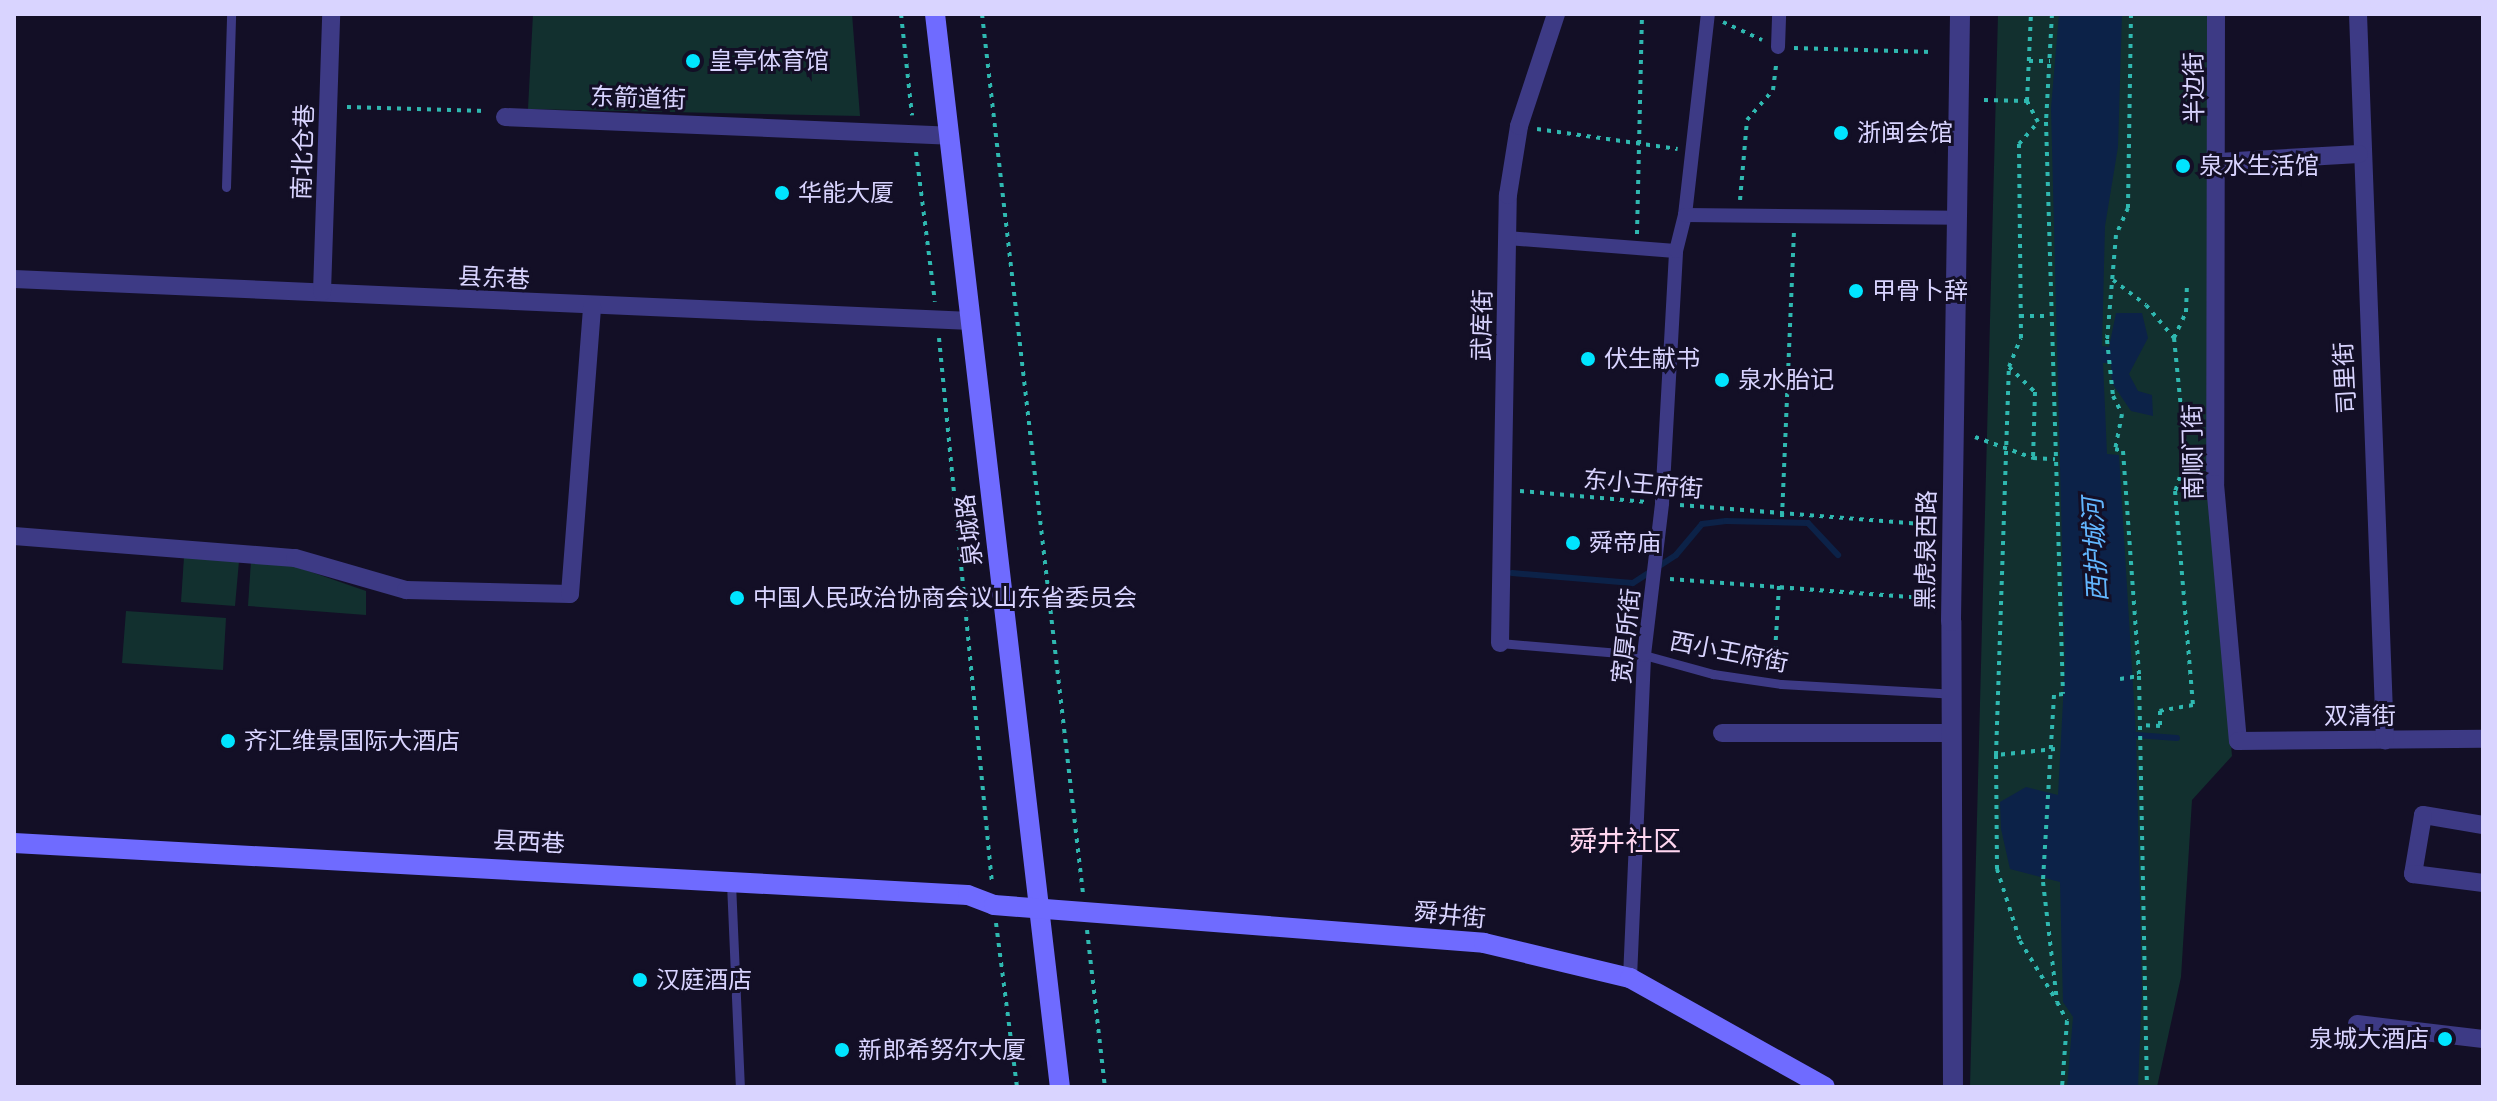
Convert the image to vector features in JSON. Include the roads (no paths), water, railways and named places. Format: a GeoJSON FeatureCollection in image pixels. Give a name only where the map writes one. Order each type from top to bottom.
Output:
{"type":"FeatureCollection","features":[{"type":"Feature","properties":{"kind":"main road","name":"泉城路"},"geometry":{"type":"LineString","coordinates":[[935,14],[1060,1087]]}},
{"type":"Feature","properties":{"kind":"main road","name":"县西巷"},"geometry":{"type":"LineString","coordinates":[[14,843],[731,880],[968,895],[994,905],[1039,907]]}},
{"type":"Feature","properties":{"kind":"main road","name":"舜井街"},"geometry":{"type":"LineString","coordinates":[[1039,907],[1484,943],[1630,978],[1825,1087]]}},
{"type":"Feature","properties":{"kind":"street","name":"南北仓巷"},"geometry":{"type":"LineString","coordinates":[[322,292],[331,14]]}},
{"type":"Feature","properties":{"kind":"street","name":"武库街"},"geometry":{"type":"LineString","coordinates":[[1500,643],[1507,238],[1519,126],[1556,14]]}},
{"type":"Feature","properties":{"kind":"street"},"geometry":{"type":"LineString","coordinates":[[1708,14],[1685,215],[1739,212],[1957,218]]}},
{"type":"Feature","properties":{"kind":"street"},"geometry":{"type":"LineString","coordinates":[[1778,47],[1779,14]]}},
{"type":"Feature","properties":{"kind":"street","name":"黑虎泉西路"},"geometry":{"type":"LineString","coordinates":[[1953,1087],[1952,694],[1960,14]]}},
{"type":"Feature","properties":{"kind":"street","name":"半边街"},"geometry":{"type":"LineString","coordinates":[[2216,14],[2219,162]]}},
{"type":"Feature","properties":{"kind":"street","name":"司里街"},"geometry":{"type":"LineString","coordinates":[[2358,14],[2359,154],[2385,740]]}},
{"type":"Feature","properties":{"kind":"street","name":"东箭道街"},"geometry":{"type":"LineString","coordinates":[[505,117],[950,136]]}},
{"type":"Feature","properties":{"kind":"street"},"geometry":{"type":"LineString","coordinates":[[2219,162],[2359,154]]}},
{"type":"Feature","properties":{"kind":"street","name":"南顺门街"},"geometry":{"type":"LineString","coordinates":[[2219,162],[2215,484],[2238,741]]}},
{"type":"Feature","properties":{"kind":"street","name":"宽厚所街"},"geometry":{"type":"LineString","coordinates":[[1630,978],[1644,655],[1662,503],[1676,251],[1685,215]]}},
{"type":"Feature","properties":{"kind":"street"},"geometry":{"type":"LineString","coordinates":[[1507,238],[1676,251]]}},
{"type":"Feature","properties":{"kind":"street","name":"县东巷"},"geometry":{"type":"LineString","coordinates":[[14,279],[592,307],[971,321]]}},
{"type":"Feature","properties":{"kind":"street"},"geometry":{"type":"LineString","coordinates":[[14,536],[295,558],[406,590],[570,594],[592,307]]}},
{"type":"Feature","properties":{"kind":"street"},"geometry":{"type":"LineString","coordinates":[[1722,733],[1952,733]]}},
{"type":"Feature","properties":{"kind":"street","name":"双清街"},"geometry":{"type":"LineString","coordinates":[[2238,741],[2483,739]]}},
{"type":"Feature","properties":{"kind":"street"},"geometry":{"type":"LineString","coordinates":[[2483,825],[2423,815],[2413,874],[2483,883]]}},
{"type":"Feature","properties":{"kind":"street"},"geometry":{"type":"LineString","coordinates":[[2357,1024],[2483,1039]]}},
{"type":"Feature","properties":{"kind":"lane"},"geometry":{"type":"LineString","coordinates":[[226,187],[231,14]]}},
{"type":"Feature","properties":{"kind":"lane","name":"西小王府街"},"geometry":{"type":"LineString","coordinates":[[1500,643],[1644,655],[1773,683],[1952,694]]}},
{"type":"Feature","properties":{"kind":"lane"},"geometry":{"type":"LineString","coordinates":[[731,880],[740,1087]]}},
{"type":"Feature","properties":{"kind":"water","name":"西护城河"},"geometry":{"type":"Polygon","coordinates":[[[2059,14],[2122,14],[2118,147],[2105,226],[2102,346],[2109,347],[2116,313],[2142,313],[2148,338],[2129,374],[2138,391],[2152,395],[2153,416],[2131,411],[2112,383],[2111,363],[2103,363],[2107,454],[2119,455],[2136,735],[2142,988],[2138,1087],[2067,1087],[2073,1017],[2063,1002],[2060,882],[2010,869],[2001,829],[2000,802],[2026,787],[2058,795],[2065,664],[2051,108],[2059,14]]]}},
{"type":"Feature","properties":{"kind":"waterway"},"geometry":{"type":"LineString","coordinates":[[1512,573],[1633,583],[1676,555],[1702,524],[1726,521],[1808,523],[1838,555]]}},
{"type":"Feature","properties":{"kind":"waterway"},"geometry":{"type":"LineString","coordinates":[[2136,735],[2177,738]]}},
{"type":"Feature","properties":{"kind":"place","name":"皇亭体育馆"},"geometry":{"type":"Point","coordinates":[693,61]}},
{"type":"Feature","properties":{"kind":"place","name":"浙闽会馆"},"geometry":{"type":"Point","coordinates":[1841,133]}},
{"type":"Feature","properties":{"kind":"place","name":"泉水生活馆"},"geometry":{"type":"Point","coordinates":[2183,166]}},
{"type":"Feature","properties":{"kind":"place","name":"华能大厦"},"geometry":{"type":"Point","coordinates":[782,193]}},
{"type":"Feature","properties":{"kind":"place","name":"甲骨卜辞"},"geometry":{"type":"Point","coordinates":[1856,291]}},
{"type":"Feature","properties":{"kind":"place","name":"伏生献书"},"geometry":{"type":"Point","coordinates":[1588,359]}},
{"type":"Feature","properties":{"kind":"place","name":"泉水胎记"},"geometry":{"type":"Point","coordinates":[1722,380]}},
{"type":"Feature","properties":{"kind":"place","name":"舜帝庙"},"geometry":{"type":"Point","coordinates":[1573,543]}},
{"type":"Feature","properties":{"kind":"place","name":"中国人民政治协商会议山东省委员会"},"geometry":{"type":"Point","coordinates":[737,598]}},
{"type":"Feature","properties":{"kind":"place","name":"齐汇维景国际大酒店"},"geometry":{"type":"Point","coordinates":[228,741]}},
{"type":"Feature","properties":{"kind":"place","name":"汉庭酒店"},"geometry":{"type":"Point","coordinates":[640,980]}},
{"type":"Feature","properties":{"kind":"place","name":"泉城大酒店"},"geometry":{"type":"Point","coordinates":[2445,1039]}},
{"type":"Feature","properties":{"kind":"place","name":"新郎希努尔大厦"},"geometry":{"type":"Point","coordinates":[842,1050]}},
{"type":"Feature","properties":{"kind":"district","name":"舜井社区"},"geometry":{"type":"Point","coordinates":[1625,841]}}]}
